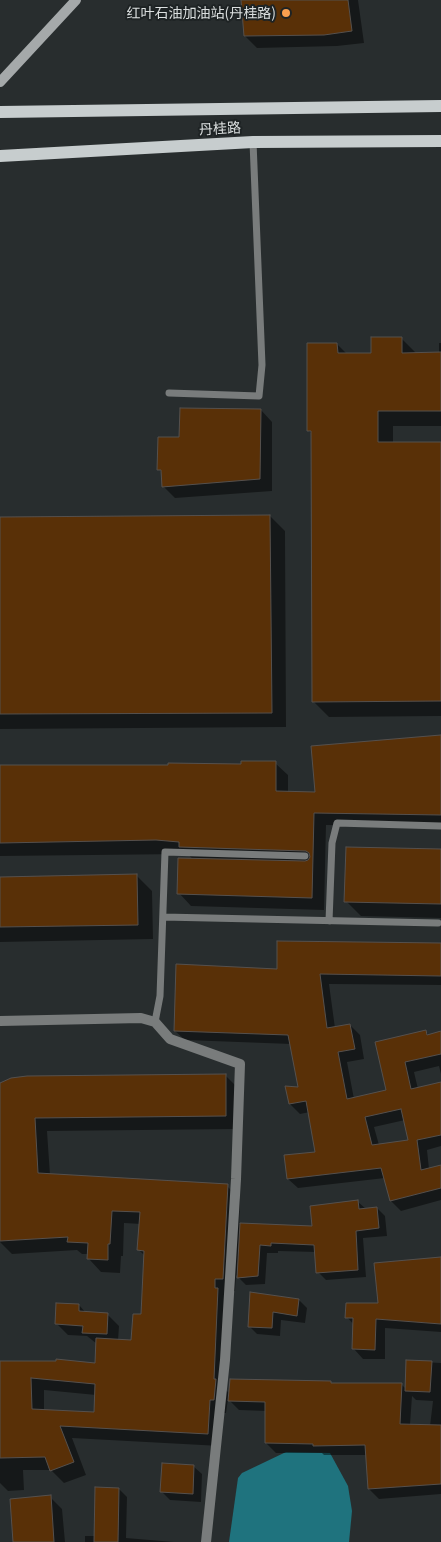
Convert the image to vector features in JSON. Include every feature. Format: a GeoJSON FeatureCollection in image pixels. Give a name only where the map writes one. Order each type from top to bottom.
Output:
{"type":"FeatureCollection","features":[{"type":"Feature","properties":{"kind":"main road"},"geometry":{"type":"LineString","coordinates":[[0,82],[76,0]]}},
{"type":"Feature","properties":{"kind":"main road","name":"丹桂路"},"geometry":{"type":"LineString","coordinates":[[0,112],[441,106]]}},
{"type":"Feature","properties":{"kind":"main road","name":"丹桂路"},"geometry":{"type":"LineString","coordinates":[[0,156],[253,142],[441,141]]}},
{"type":"Feature","properties":{"kind":"street"},"geometry":{"type":"LineString","coordinates":[[0,1021],[141,1018],[155,1022],[170,1039],[240,1064],[236,1179],[225,1360],[206,1542]]}},
{"type":"Feature","properties":{"kind":"lane"},"geometry":{"type":"LineString","coordinates":[[169,394],[258,396],[262,365],[253,142]]}},
{"type":"Feature","properties":{"kind":"lane"},"geometry":{"type":"LineString","coordinates":[[329,921],[332,843],[337,823],[441,826]]}},
{"type":"Feature","properties":{"kind":"lane"},"geometry":{"type":"LineString","coordinates":[[155,1022],[160,996],[165,852],[305,856]]}},
{"type":"Feature","properties":{"kind":"lane"},"geometry":{"type":"LineString","coordinates":[[163,917],[438,923]]}},
{"type":"Feature","properties":{"kind":"water"},"geometry":{"type":"Polygon","coordinates":[[[286,1452],[330,1453],[348,1486],[352,1511],[349,1542],[229,1542],[238,1478],[242,1473],[286,1452]]]}},
{"type":"Feature","properties":{"kind":"building"},"geometry":{"type":"Polygon","coordinates":[[[241,0],[348,0],[352,31],[324,35],[244,36],[241,0]]]}},
{"type":"Feature","properties":{"kind":"building"},"geometry":{"type":"Polygon","coordinates":[[[371,337],[402,337],[402,353],[441,352],[441,411],[378,411],[378,442],[441,442],[441,701],[312,702],[311,431],[307,431],[307,343],[337,343],[338,353],[371,353],[371,337]]]}},
{"type":"Feature","properties":{"kind":"building"},"geometry":{"type":"Polygon","coordinates":[[[180,408],[261,409],[260,479],[162,487],[161,470],[157,470],[158,437],[179,437],[180,408]]]}},
{"type":"Feature","properties":{"kind":"building"},"geometry":{"type":"Polygon","coordinates":[[[270,515],[272,713],[0,714],[0,517],[270,515]]]}},
{"type":"Feature","properties":{"kind":"building"},"geometry":{"type":"Polygon","coordinates":[[[441,735],[441,815],[314,813],[312,898],[177,894],[178,858],[305,861],[310,857],[306,851],[179,847],[179,842],[156,840],[0,843],[0,765],[241,764],[241,761],[276,761],[276,791],[315,792],[311,746],[441,735]]]}},
{"type":"Feature","properties":{"kind":"building"},"geometry":{"type":"Polygon","coordinates":[[[346,847],[441,849],[441,904],[344,902],[346,847]]]}},
{"type":"Feature","properties":{"kind":"building"},"geometry":{"type":"Polygon","coordinates":[[[137,874],[138,925],[0,927],[0,877],[137,874]]]}},
{"type":"Feature","properties":{"kind":"building"},"geometry":{"type":"Polygon","coordinates":[[[277,941],[441,943],[441,976],[320,974],[327,1028],[350,1024],[355,1049],[338,1052],[347,1099],[386,1090],[375,1042],[426,1030],[427,1035],[441,1031],[441,1054],[405,1062],[411,1089],[441,1082],[441,1135],[417,1140],[421,1170],[441,1165],[441,1188],[390,1201],[381,1168],[287,1179],[284,1155],[315,1152],[306,1101],[289,1104],[285,1086],[298,1087],[288,1035],[174,1031],[176,964],[277,969],[277,941]],[[401,1109],[365,1117],[372,1145],[408,1140],[401,1109]]]}},
{"type":"Feature","properties":{"kind":"building"},"geometry":{"type":"Polygon","coordinates":[[[226,1074],[226,1116],[35,1118],[38,1173],[228,1184],[223,1279],[215,1279],[215,1288],[218,1288],[214,1379],[216,1379],[214,1400],[210,1400],[208,1434],[60,1426],[74,1462],[50,1471],[45,1457],[0,1458],[0,1361],[56,1361],[56,1359],[95,1363],[96,1338],[131,1340],[133,1314],[141,1314],[144,1251],[137,1250],[140,1212],[112,1211],[108,1260],[87,1259],[88,1243],[67,1242],[68,1237],[0,1241],[0,1083],[11,1078],[27,1076],[226,1074]],[[31,1378],[32,1409],[94,1412],[95,1384],[31,1378]]]}},
{"type":"Feature","properties":{"kind":"building"},"geometry":{"type":"Polygon","coordinates":[[[358,1200],[359,1209],[377,1207],[379,1228],[356,1231],[358,1270],[316,1273],[314,1245],[271,1243],[271,1246],[260,1245],[258,1276],[237,1278],[240,1223],[312,1226],[310,1206],[358,1200]]]}},
{"type":"Feature","properties":{"kind":"building"},"geometry":{"type":"Polygon","coordinates":[[[441,1257],[441,1324],[376,1319],[375,1350],[352,1349],[353,1318],[345,1318],[346,1303],[378,1303],[374,1263],[441,1257]]]}},
{"type":"Feature","properties":{"kind":"building"},"geometry":{"type":"Polygon","coordinates":[[[250,1292],[299,1299],[297,1316],[273,1312],[272,1328],[248,1327],[250,1292]]]}},
{"type":"Feature","properties":{"kind":"building"},"geometry":{"type":"Polygon","coordinates":[[[56,1303],[79,1304],[79,1311],[108,1313],[107,1334],[82,1333],[83,1326],[55,1324],[56,1303]]]}},
{"type":"Feature","properties":{"kind":"building"},"geometry":{"type":"Polygon","coordinates":[[[406,1360],[432,1361],[430,1392],[405,1391],[406,1360]]]}},
{"type":"Feature","properties":{"kind":"building"},"geometry":{"type":"Polygon","coordinates":[[[230,1379],[331,1381],[331,1383],[402,1383],[400,1424],[441,1425],[441,1484],[368,1489],[365,1445],[313,1446],[313,1444],[265,1443],[265,1402],[228,1401],[230,1379]]]}},
{"type":"Feature","properties":{"kind":"building"},"geometry":{"type":"Polygon","coordinates":[[[162,1463],[194,1465],[193,1494],[160,1492],[162,1463]]]}},
{"type":"Feature","properties":{"kind":"building"},"geometry":{"type":"Polygon","coordinates":[[[95,1487],[119,1488],[118,1542],[94,1542],[95,1487]]]}},
{"type":"Feature","properties":{"kind":"building"},"geometry":{"type":"Polygon","coordinates":[[[51,1495],[54,1542],[13,1542],[10,1499],[51,1495]]]}},
{"type":"Feature","properties":{"kind":"place","name":"红叶石油加油站(丹桂路)"},"geometry":{"type":"Point","coordinates":[286,13]}}]}
